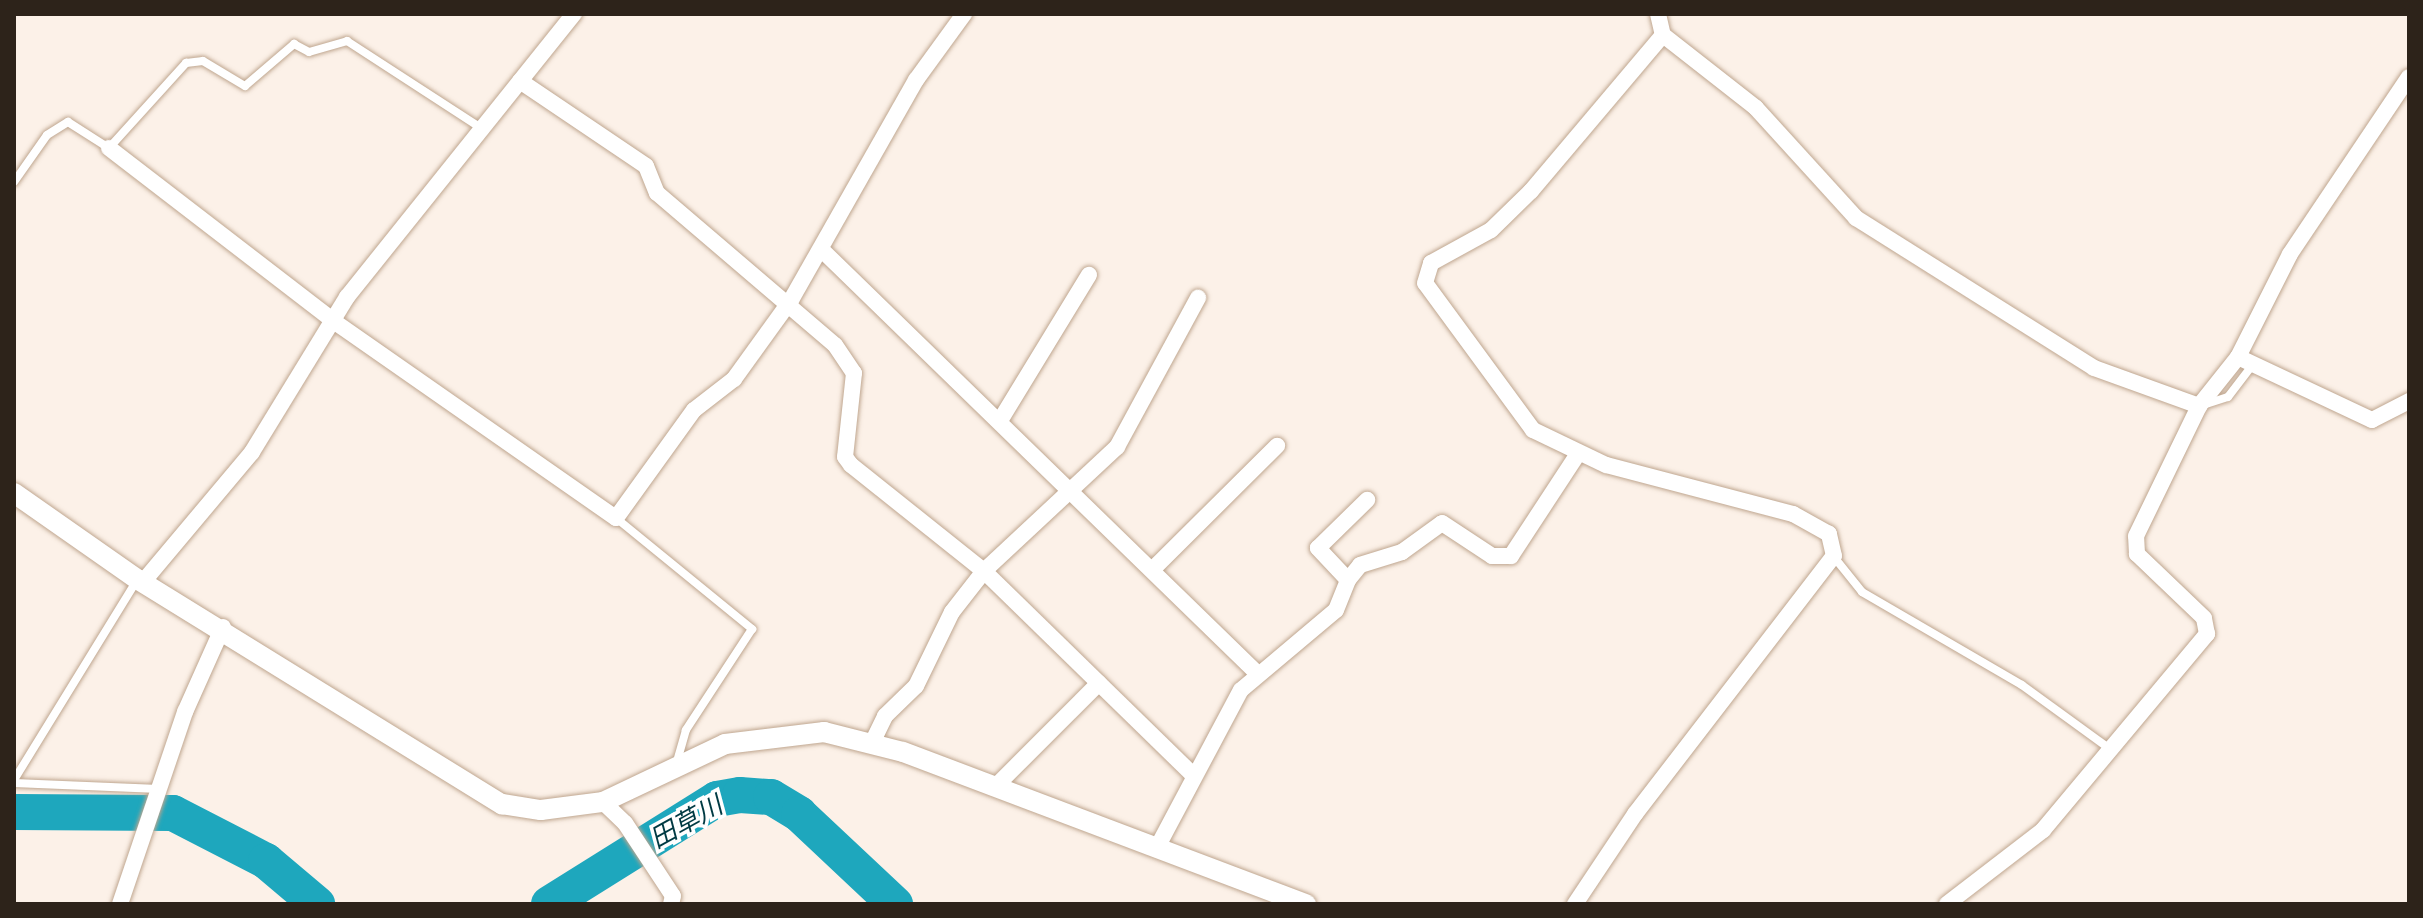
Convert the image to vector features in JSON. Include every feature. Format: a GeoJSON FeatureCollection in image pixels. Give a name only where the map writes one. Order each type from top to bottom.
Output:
{"type":"FeatureCollection","features":[{"type":"Feature","properties":{"kind":"street"},"geometry":{"type":"LineString","coordinates":[[140,581],[252,452],[332,320],[574,14]]}},
{"type":"Feature","properties":{"kind":"street"},"geometry":{"type":"LineString","coordinates":[[109,148],[332,320],[616,518],[694,410],[734,379],[791,300],[823,251],[916,80],[964,14]]}},
{"type":"Feature","properties":{"kind":"street"},"geometry":{"type":"LineString","coordinates":[[1658,14],[1663,35],[1756,108],[1856,218],[2094,368],[2199,406]]}},
{"type":"Feature","properties":{"kind":"street"},"geometry":{"type":"LineString","coordinates":[[1575,904],[1635,814],[1834,556],[1829,534],[1793,514],[1577,455],[1533,430],[1425,283],[1431,263],[1491,230],[1531,191],[1663,35]]}},
{"type":"Feature","properties":{"kind":"street"},"geometry":{"type":"LineString","coordinates":[[1947,904],[2043,830],[2207,634],[2204,618],[2137,554],[2136,536],[2199,406],[2246,360],[2290,254],[2409,77]]}},
{"type":"Feature","properties":{"kind":"street"},"geometry":{"type":"LineString","coordinates":[[520,81],[646,166],[657,193],[791,300],[854,373],[845,457],[851,465],[984,571],[1193,775]]}},
{"type":"Feature","properties":{"kind":"street"},"geometry":{"type":"LineString","coordinates":[[823,251],[1073,488],[1258,674]]}},
{"type":"Feature","properties":{"kind":"street"},"geometry":{"type":"LineString","coordinates":[[1001,419],[1089,275]]}},
{"type":"Feature","properties":{"kind":"street"},"geometry":{"type":"LineString","coordinates":[[872,743],[885,716],[916,686],[952,612],[984,571],[1117,447],[1198,298]]}},
{"type":"Feature","properties":{"kind":"street"},"geometry":{"type":"LineString","coordinates":[[2246,360],[2372,420],[2409,401]]}},
{"type":"Feature","properties":{"kind":"street"},"geometry":{"type":"LineString","coordinates":[[1153,569],[1277,446]]}},
{"type":"Feature","properties":{"kind":"street"},"geometry":{"type":"LineString","coordinates":[[1159,844],[1193,775],[1258,674],[1336,610],[1348,580],[1360,565],[1402,552],[1442,523],[1492,556],[1511,556],[1577,455]]}},
{"type":"Feature","properties":{"kind":"street"},"geometry":{"type":"LineString","coordinates":[[14,493],[140,581],[223,627],[462,785],[502,804],[541,810],[603,802],[725,744],[780,733],[872,743],[1159,844],[1306,904]]}},
{"type":"Feature","properties":{"kind":"street"},"geometry":{"type":"LineString","coordinates":[[1348,580],[1318,548],[1367,500]]}},
{"type":"Feature","properties":{"kind":"street"},"geometry":{"type":"LineString","coordinates":[[120,904],[158,792],[223,627]]}},
{"type":"Feature","properties":{"kind":"street"},"geometry":{"type":"LineString","coordinates":[[997,785],[1099,683]]}},
{"type":"Feature","properties":{"kind":"street"},"geometry":{"type":"LineString","coordinates":[[603,802],[625,823],[661,878],[671,904]]}},
{"type":"Feature","properties":{"kind":"lane"},"geometry":{"type":"LineString","coordinates":[[14,182],[47,135],[68,122],[109,148],[186,63],[203,61],[245,86],[294,44],[309,52],[347,41],[481,128]]}},
{"type":"Feature","properties":{"kind":"lane"},"geometry":{"type":"LineString","coordinates":[[616,518],[752,629],[675,749],[677,769]]}},
{"type":"Feature","properties":{"kind":"lane"},"geometry":{"type":"LineString","coordinates":[[1834,556],[1862,592],[2022,685],[2112,750]]}},
{"type":"Feature","properties":{"kind":"lane"},"geometry":{"type":"LineString","coordinates":[[140,581],[14,782],[158,792]]}},
{"type":"Feature","properties":{"kind":"waterway","name":"田草川"},"geometry":{"type":"LineString","coordinates":[[549,904],[717,799],[740,795],[771,797],[799,814],[895,904]]}},
{"type":"Feature","properties":{"kind":"waterway","name":"田草川"},"geometry":{"type":"LineString","coordinates":[[14,812],[173,813],[266,861],[317,904]]}}]}
